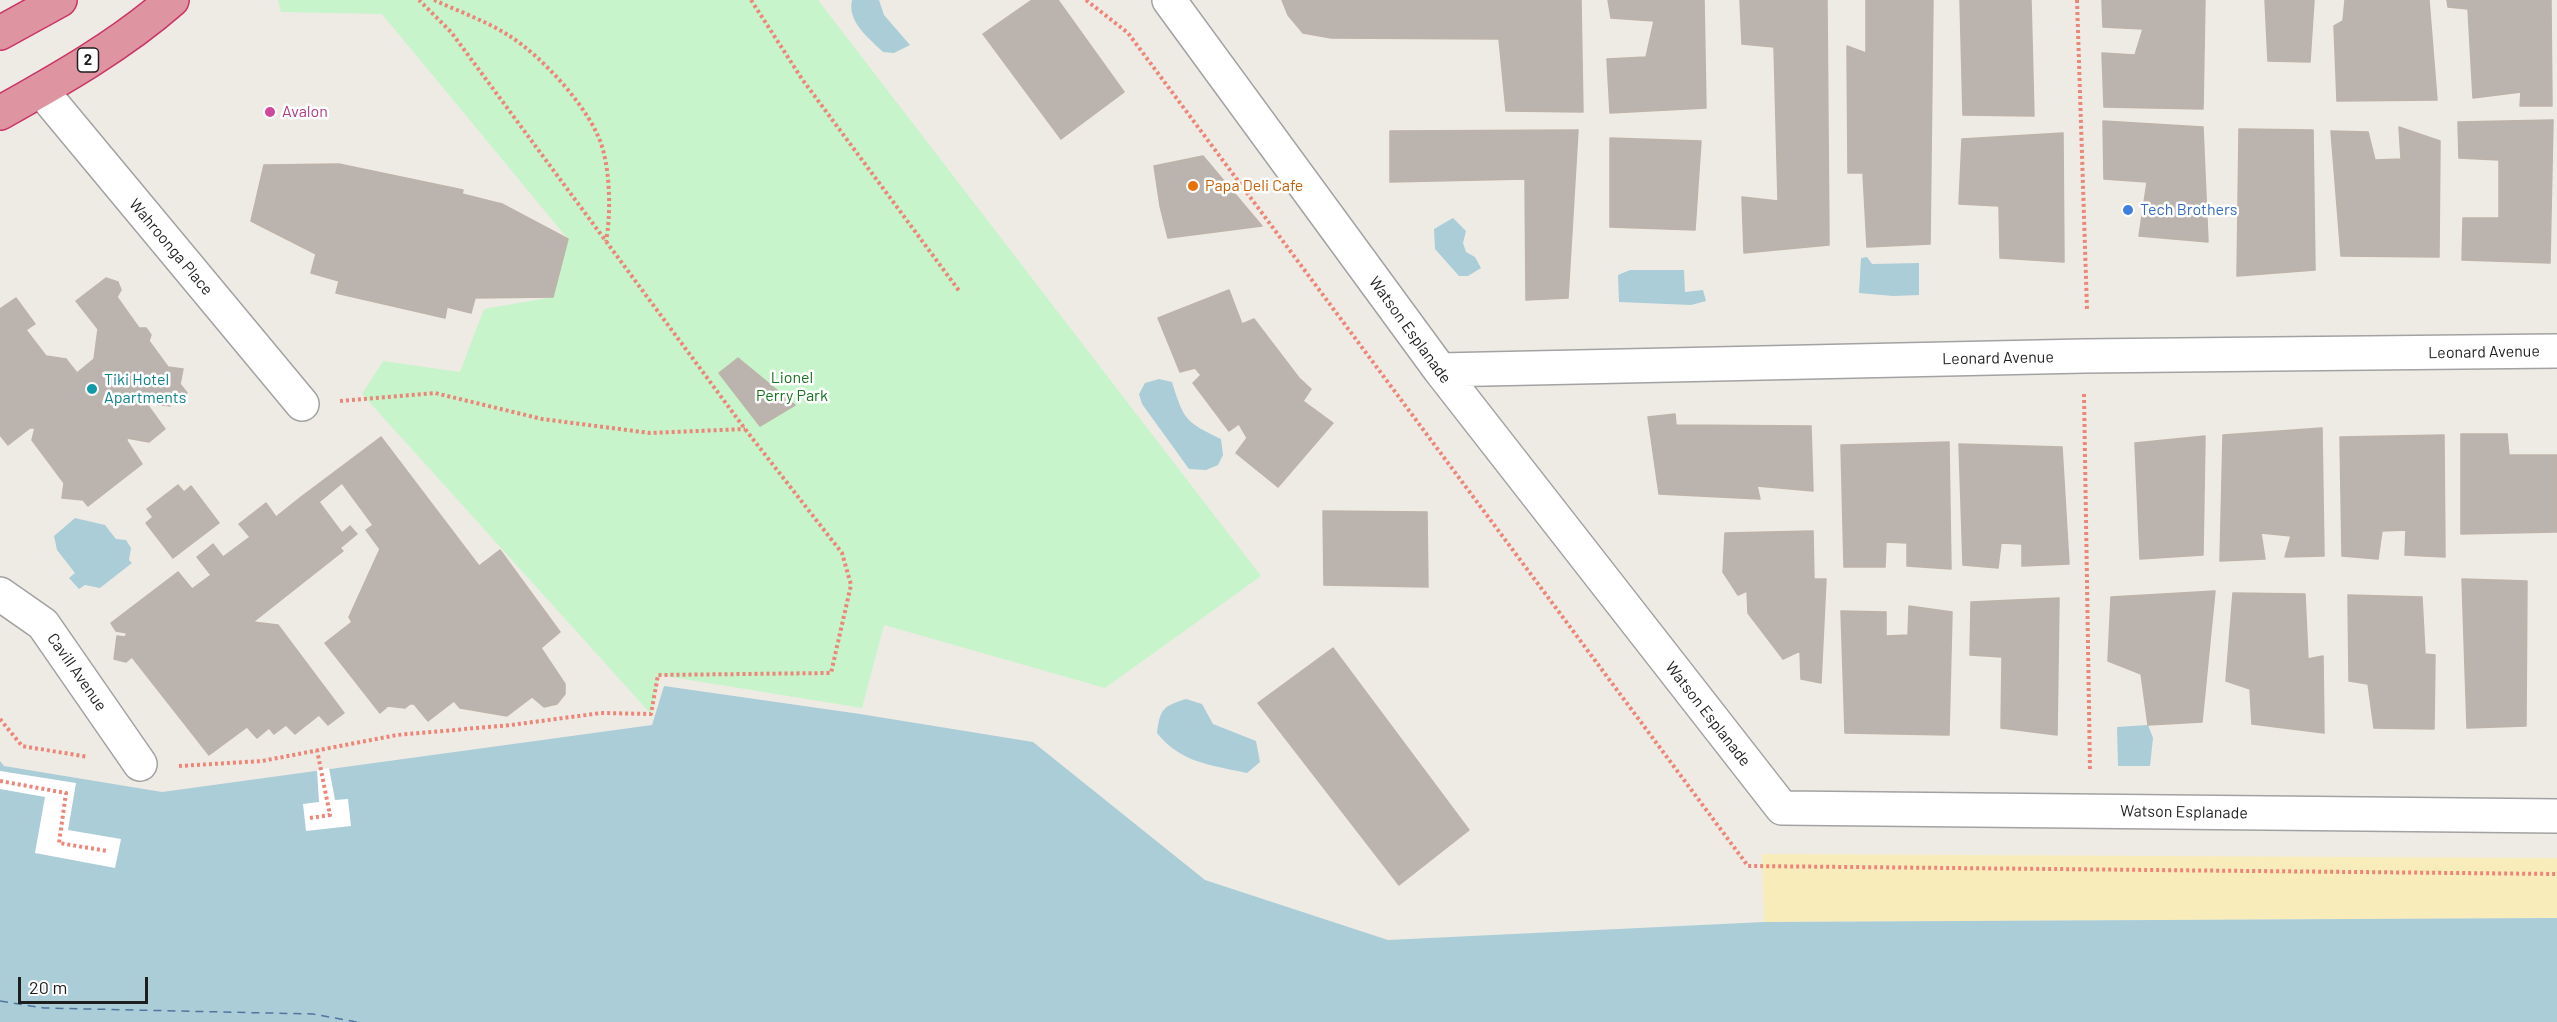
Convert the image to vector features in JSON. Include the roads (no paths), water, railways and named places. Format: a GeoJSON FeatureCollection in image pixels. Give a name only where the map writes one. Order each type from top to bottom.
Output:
{"type":"FeatureCollection","features":[{"type":"Feature","properties":{"kind":"highway"},"geometry":{"type":"LineString","coordinates":[[0,33],[60,0]]}},
{"type":"Feature","properties":{"kind":"highway","name":"2"},"geometry":{"type":"LineString","coordinates":[[0,113],[41,90],[147,20],[171,0]]}},
{"type":"Feature","properties":{"kind":"street","name":"Watson Esplanade"},"geometry":{"type":"LineString","coordinates":[[1169,0],[1440,370],[1782,808],[2557,816]]}},
{"type":"Feature","properties":{"kind":"street","name":"Wahroonga Place"},"geometry":{"type":"LineString","coordinates":[[41,90],[302,404]]}},
{"type":"Feature","properties":{"kind":"street","name":"Leonard Avenue"},"geometry":{"type":"LineString","coordinates":[[1440,370],[2084,356],[2557,351]]}},
{"type":"Feature","properties":{"kind":"street","name":"Cavill Avenue"},"geometry":{"type":"LineString","coordinates":[[0,594],[43,624],[140,764]]}},
{"type":"Feature","properties":{"kind":"water"},"geometry":{"type":"Polygon","coordinates":[[[852,0],[879,0],[884,15],[910,45],[894,53],[883,52],[860,29],[851,8],[852,0]]]}},
{"type":"Feature","properties":{"kind":"water"},"geometry":{"type":"Polygon","coordinates":[[[1453,218],[1466,231],[1463,243],[1466,252],[1475,257],[1481,268],[1468,276],[1459,276],[1435,249],[1434,229],[1453,218]]]}},
{"type":"Feature","properties":{"kind":"water"},"geometry":{"type":"Polygon","coordinates":[[[1867,257],[1872,264],[1919,263],[1919,295],[1893,296],[1859,293],[1861,258],[1867,257]]]}},
{"type":"Feature","properties":{"kind":"water"},"geometry":{"type":"Polygon","coordinates":[[[1630,270],[1684,270],[1685,292],[1703,290],[1706,301],[1691,305],[1619,302],[1618,275],[1630,270]]]}},
{"type":"Feature","properties":{"kind":"water"},"geometry":{"type":"Polygon","coordinates":[[[1159,379],[1172,382],[1184,413],[1193,424],[1221,439],[1223,455],[1218,465],[1206,470],[1189,469],[1142,404],[1139,394],[1145,383],[1159,379]]]}},
{"type":"Feature","properties":{"kind":"water"},"geometry":{"type":"Polygon","coordinates":[[[75,518],[105,525],[116,539],[126,540],[131,548],[129,560],[132,563],[100,588],[85,585],[79,589],[69,578],[75,573],[57,550],[54,536],[75,518]]]}},
{"type":"Feature","properties":{"kind":"water"},"geometry":{"type":"Polygon","coordinates":[[[664,686],[1033,742],[1205,880],[1388,940],[1764,922],[2557,918],[2557,1022],[0,1022],[0,761],[4,766],[162,792],[652,725],[664,686]]]}},
{"type":"Feature","properties":{"kind":"water"},"geometry":{"type":"Polygon","coordinates":[[[1186,699],[1202,704],[1213,724],[1256,741],[1260,762],[1247,773],[1209,765],[1187,757],[1166,743],[1157,733],[1161,714],[1172,704],[1186,699]]]}},
{"type":"Feature","properties":{"kind":"water"},"geometry":{"type":"Polygon","coordinates":[[[2148,725],[2153,738],[2150,766],[2118,766],[2117,727],[2148,725]]]}},
{"type":"Feature","properties":{"kind":"place","name":"Avalon"},"geometry":{"type":"Point","coordinates":[270,112]}},
{"type":"Feature","properties":{"kind":"place","name":"Papa Deli Cafe"},"geometry":{"type":"Point","coordinates":[1193,186]}},
{"type":"Feature","properties":{"kind":"place","name":"Tech Brothers"},"geometry":{"type":"Point","coordinates":[2128,210]}},
{"type":"Feature","properties":{"kind":"place","name":"Tiki Hotel Apartments"},"geometry":{"type":"Point","coordinates":[92,389]}},
{"type":"Feature","properties":{"kind":"park label","name":"Lionel Perry Park"},"geometry":{"type":"Point","coordinates":[792,387]}}]}
